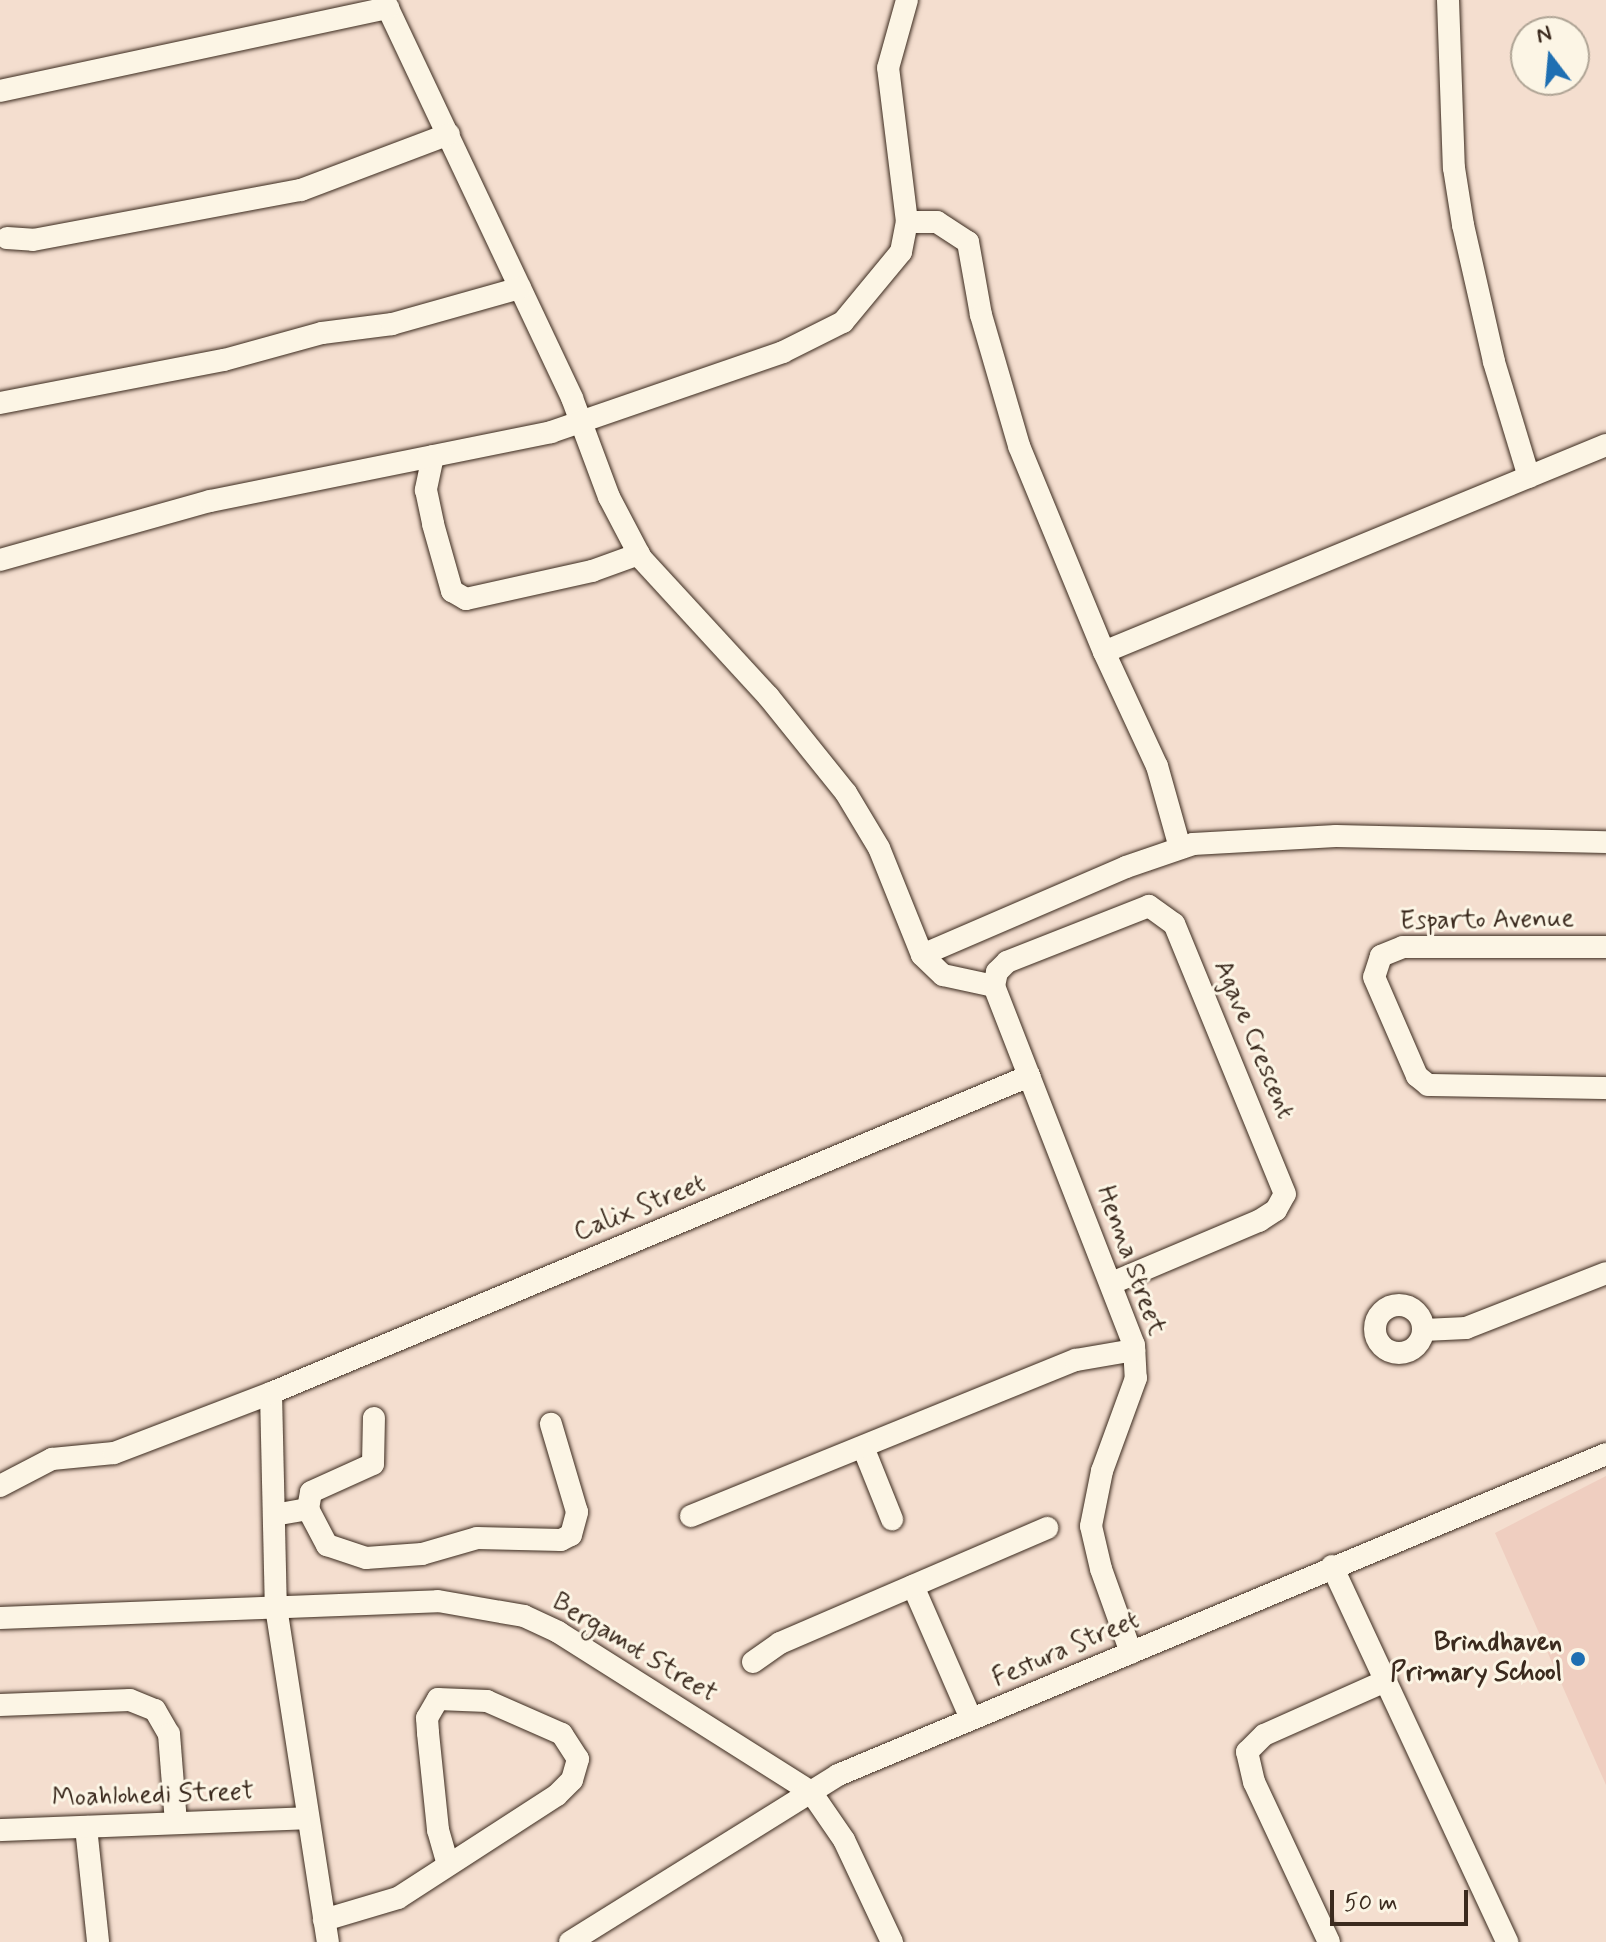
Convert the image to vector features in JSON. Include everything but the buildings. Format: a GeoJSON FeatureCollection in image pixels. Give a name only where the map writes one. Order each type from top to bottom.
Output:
{"type":"FeatureCollection","features":[{"type":"Feature","properties":{"kind":"street"},"geometry":{"type":"LineString","coordinates":[[0,560],[210,501],[583,422],[783,352],[843,322],[901,252],[907,222],[888,68],[907,0]]}},
{"type":"Feature","properties":{"kind":"street"},"geometry":{"type":"LineString","coordinates":[[1448,0],[1454,168],[1463,225],[1494,362],[1529,477]]}},
{"type":"Feature","properties":{"kind":"street"},"geometry":{"type":"LineString","coordinates":[[0,91],[386,4],[583,422],[609,497],[639,554],[846,793],[879,848],[922,955],[943,975],[994,986]]}},
{"type":"Feature","properties":{"kind":"street"},"geometry":{"type":"LineString","coordinates":[[7,238],[33,240],[301,190],[449,134]]}},
{"type":"Feature","properties":{"kind":"street"},"geometry":{"type":"LineString","coordinates":[[907,222],[937,222],[968,242],[981,315],[1019,446],[1104,652],[1157,766],[1180,848]]}},
{"type":"Feature","properties":{"kind":"street"},"geometry":{"type":"LineString","coordinates":[[0,403],[224,360],[322,333],[392,324],[520,288]]}},
{"type":"Feature","properties":{"kind":"street"},"geometry":{"type":"LineString","coordinates":[[1104,652],[1606,445]]}},
{"type":"Feature","properties":{"kind":"street"},"geometry":{"type":"LineString","coordinates":[[433,456],[426,490],[433,524],[452,591],[466,599],[592,571],[639,554]]}},
{"type":"Feature","properties":{"kind":"street"},"geometry":{"type":"LineString","coordinates":[[922,955],[1180,848],[1246,838],[1321,836],[1606,842]]}},
{"type":"Feature","properties":{"kind":"street","name":"Agave Crescent"},"geometry":{"type":"LineString","coordinates":[[994,986],[997,972],[1007,962],[1136,908],[1159,909],[1174,924],[1281,1180],[1285,1194],[1268,1215],[1112,1283]]}},
{"type":"Feature","properties":{"kind":"street","name":"Esparto Avenue"},"geometry":{"type":"LineString","coordinates":[[1606,947],[1403,947],[1389,949],[1376,965],[1374,977],[1424,1083],[1606,1088]]}},
{"type":"Feature","properties":{"kind":"street","name":"Henna Street"},"geometry":{"type":"LineString","coordinates":[[994,986],[1112,1283],[1134,1350],[1136,1378],[1102,1471],[1091,1526],[1101,1569],[1131,1653]]}},
{"type":"Feature","properties":{"kind":"street","name":"Calix Street"},"geometry":{"type":"LineString","coordinates":[[0,1486],[52,1459],[114,1453],[271,1393],[1029,1076]]}},
{"type":"Feature","properties":{"kind":"street"},"geometry":{"type":"LineString","coordinates":[[1424,1330],[1466,1328],[1606,1273]]}},
{"type":"Feature","properties":{"kind":"street"},"geometry":{"type":"LineString","coordinates":[[691,1516],[1076,1360],[1134,1350]]}},
{"type":"Feature","properties":{"kind":"street"},"geometry":{"type":"LineString","coordinates":[[271,1393],[276,1607],[326,1931],[386,1903],[448,1865],[567,1786],[578,1759],[562,1734],[487,1701],[438,1699],[427,1718],[438,1830],[448,1865]]}},
{"type":"Feature","properties":{"kind":"street"},"geometry":{"type":"LineString","coordinates":[[374,1418],[373,1464],[311,1492],[308,1509],[327,1545],[366,1558],[422,1554],[477,1538],[561,1540],[571,1535],[577,1512],[551,1424]]}},
{"type":"Feature","properties":{"kind":"street"},"geometry":{"type":"LineString","coordinates":[[863,1447],[892,1519]]}},
{"type":"Feature","properties":{"kind":"street","name":"Festura Street"},"geometry":{"type":"LineString","coordinates":[[570,1942],[838,1775],[1606,1454]]}},
{"type":"Feature","properties":{"kind":"street"},"geometry":{"type":"LineString","coordinates":[[274,1515],[308,1509]]}},
{"type":"Feature","properties":{"kind":"street"},"geometry":{"type":"LineString","coordinates":[[753,1662],[780,1643],[1047,1528]]}},
{"type":"Feature","properties":{"kind":"street"},"geometry":{"type":"LineString","coordinates":[[1332,1566],[1383,1682],[1507,1942]]}},
{"type":"Feature","properties":{"kind":"street"},"geometry":{"type":"LineString","coordinates":[[913,1586],[971,1719]]}},
{"type":"Feature","properties":{"kind":"street","name":"Bergamot Street"},"geometry":{"type":"LineString","coordinates":[[0,1618],[438,1601],[524,1616],[571,1640],[811,1792],[844,1840],[892,1942]]}},
{"type":"Feature","properties":{"kind":"street"},"geometry":{"type":"LineString","coordinates":[[1329,1942],[1254,1782],[1247,1752],[1264,1735],[1383,1682]]}},
{"type":"Feature","properties":{"kind":"street"},"geometry":{"type":"LineString","coordinates":[[0,1705],[130,1700],[155,1710],[169,1734],[176,1823]]}},
{"type":"Feature","properties":{"kind":"street","name":"Moahlohedi Street"},"geometry":{"type":"LineString","coordinates":[[0,1830],[308,1818]]}},
{"type":"Feature","properties":{"kind":"street"},"geometry":{"type":"LineString","coordinates":[[86,1827],[98,1942]]}},
{"type":"Feature","properties":{"kind":"shaded area","name":"Brindhaven Primary School"},"geometry":{"type":"Polygon","coordinates":[[[1606,1476],[1606,1785],[1495,1533],[1606,1476]]]}},
{"type":"Feature","properties":{"kind":"place","name":"Brindhaven Primary School"},"geometry":{"type":"Point","coordinates":[1578,1659]}}]}
